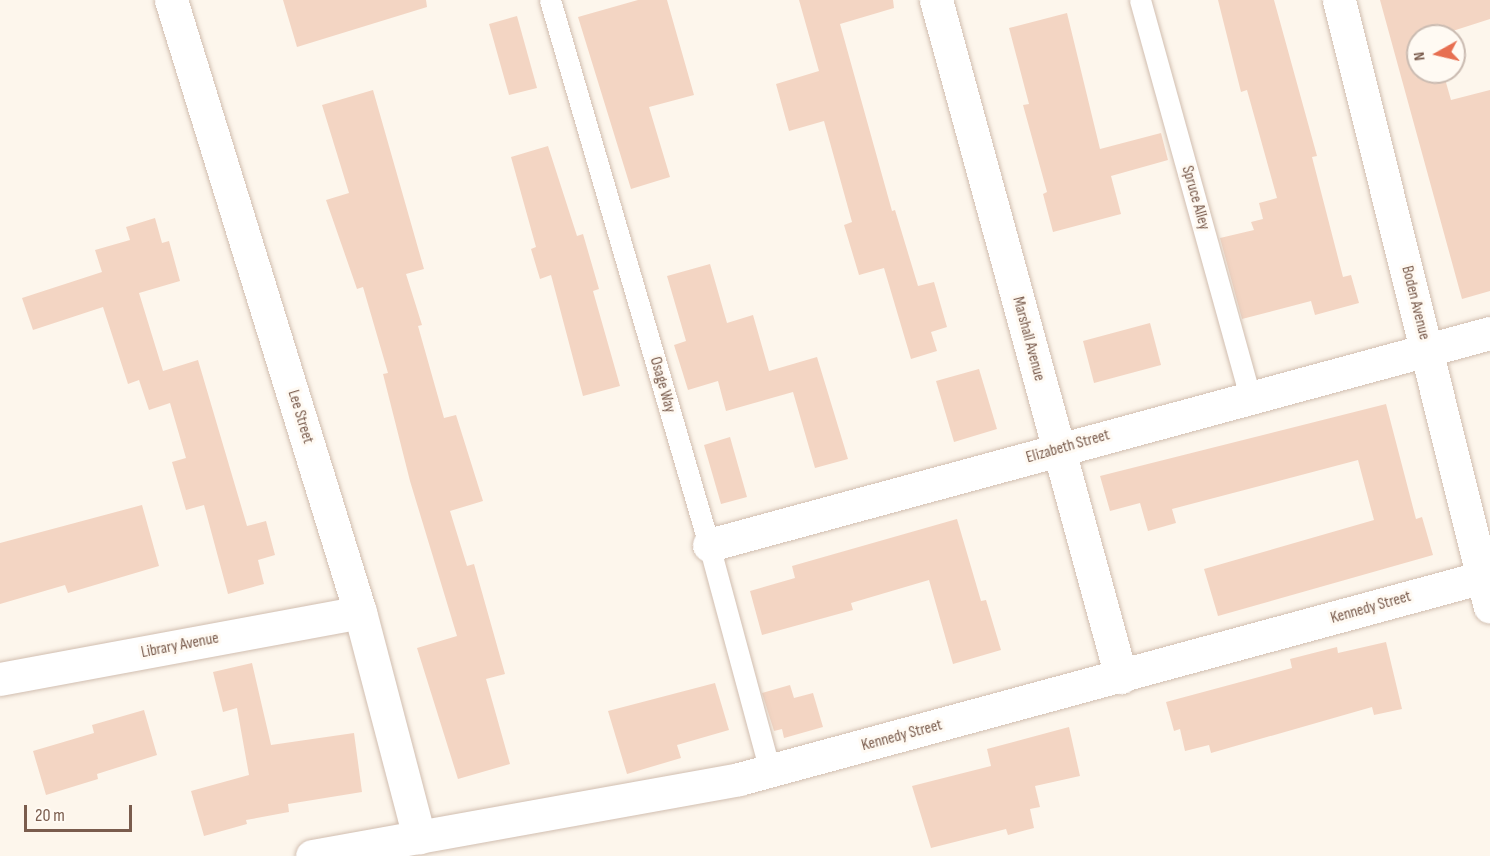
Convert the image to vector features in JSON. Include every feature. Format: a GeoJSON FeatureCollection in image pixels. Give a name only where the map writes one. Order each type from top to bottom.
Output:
{"type":"FeatureCollection","features":[{"type":"Feature","properties":{"kind":"street","name":"Lee Street"},"geometry":{"type":"LineString","coordinates":[[171,0],[360,612],[419,837]]}},
{"type":"Feature","properties":{"kind":"street","name":"Marshall Avenue"},"geometry":{"type":"LineString","coordinates":[[936,0],[1121,677]]}},
{"type":"Feature","properties":{"kind":"street","name":"Boden Avenue"},"geometry":{"type":"LineString","coordinates":[[1339,0],[1486,592]]}},
{"type":"Feature","properties":{"kind":"street","name":"Elizabeth Street"},"geometry":{"type":"LineString","coordinates":[[709,545],[1250,396],[1490,333]]}},
{"type":"Feature","properties":{"kind":"street","name":"Kennedy Street"},"geometry":{"type":"LineString","coordinates":[[312,856],[770,771],[1121,677],[1486,592]]}},
{"type":"Feature","properties":{"kind":"street","name":"Library Avenue"},"geometry":{"type":"LineString","coordinates":[[0,679],[360,612]]}},
{"type":"Feature","properties":{"kind":"lane","name":"Osage Way"},"geometry":{"type":"LineString","coordinates":[[550,0],[709,545],[770,771]]}},
{"type":"Feature","properties":{"kind":"lane","name":"Spruce Alley"},"geometry":{"type":"LineString","coordinates":[[1140,0],[1250,396]]}},
{"type":"Feature","properties":{"kind":"building"},"geometry":{"type":"Polygon","coordinates":[[[283,0],[426,0],[427,7],[297,47],[283,0]]]}},
{"type":"Feature","properties":{"kind":"building"},"geometry":{"type":"Polygon","coordinates":[[[638,0],[667,0],[694,95],[649,107],[670,177],[631,189],[578,17],[638,0]]]}},
{"type":"Feature","properties":{"kind":"building"},"geometry":{"type":"Polygon","coordinates":[[[799,0],[893,0],[894,8],[840,24],[892,211],[895,210],[918,286],[934,282],[947,327],[931,332],[937,351],[911,359],[884,268],[859,275],[844,225],[852,222],[824,121],[789,131],[776,84],[819,71],[799,0]]]}},
{"type":"Feature","properties":{"kind":"building"},"geometry":{"type":"Polygon","coordinates":[[[1218,0],[1274,0],[1317,156],[1312,157],[1343,277],[1351,275],[1359,303],[1315,315],[1311,301],[1242,319],[1220,238],[1254,230],[1251,222],[1263,219],[1259,203],[1277,198],[1247,90],[1241,92],[1218,0]]]}},
{"type":"Feature","properties":{"kind":"building"},"geometry":{"type":"Polygon","coordinates":[[[1380,0],[1490,0],[1490,19],[1466,27],[1466,24],[1406,24],[1406,84],[1446,84],[1451,100],[1490,90],[1490,291],[1462,299],[1380,0]]]}},
{"type":"Feature","properties":{"kind":"building"},"geometry":{"type":"Polygon","coordinates":[[[1067,13],[1100,149],[1161,133],[1168,160],[1111,176],[1121,214],[1053,232],[1043,194],[1047,192],[1023,105],[1029,104],[1009,28],[1067,13]]]}},
{"type":"Feature","properties":{"kind":"building"},"geometry":{"type":"Polygon","coordinates":[[[517,16],[537,88],[509,95],[489,24],[517,16]]]}},
{"type":"Feature","properties":{"kind":"building"},"geometry":{"type":"Polygon","coordinates":[[[373,90],[424,269],[406,274],[422,325],[418,326],[444,418],[456,415],[483,501],[450,511],[467,566],[474,564],[505,674],[486,679],[510,764],[458,779],[417,648],[457,636],[410,481],[383,374],[388,373],[363,287],[357,289],[326,200],[349,193],[322,105],[373,90]]]}},
{"type":"Feature","properties":{"kind":"building"},"geometry":{"type":"Polygon","coordinates":[[[548,146],[577,236],[583,234],[599,289],[593,291],[620,386],[583,396],[551,275],[540,279],[531,249],[536,247],[511,157],[548,146]]]}},
{"type":"Feature","properties":{"kind":"building"},"geometry":{"type":"Polygon","coordinates":[[[155,218],[162,243],[169,241],[180,281],[139,293],[163,371],[198,360],[247,526],[266,521],[275,555],[258,560],[264,584],[228,594],[204,505],[186,510],[172,462],[186,458],[170,403],[149,410],[139,380],[128,384],[103,307],[33,330],[22,298],[102,272],[95,250],[130,240],[126,227],[155,218]]]}},
{"type":"Feature","properties":{"kind":"building"},"geometry":{"type":"Polygon","coordinates":[[[710,264],[727,323],[753,315],[769,371],[817,357],[848,459],[815,468],[793,392],[726,411],[718,381],[688,390],[674,345],[686,341],[667,276],[710,264]]]}},
{"type":"Feature","properties":{"kind":"building"},"geometry":{"type":"Polygon","coordinates":[[[1150,323],[1161,365],[1094,383],[1083,341],[1150,323]]]}},
{"type":"Feature","properties":{"kind":"building"},"geometry":{"type":"Polygon","coordinates":[[[979,369],[997,429],[954,442],[936,381],[979,369]]]}},
{"type":"Feature","properties":{"kind":"building"},"geometry":{"type":"Polygon","coordinates":[[[1386,404],[1416,519],[1422,517],[1433,555],[1218,616],[1204,569],[1374,520],[1358,460],[1172,509],[1176,523],[1148,531],[1140,503],[1110,511],[1100,476],[1386,404]]]}},
{"type":"Feature","properties":{"kind":"building"},"geometry":{"type":"Polygon","coordinates":[[[730,437],[747,497],[721,504],[704,445],[730,437]]]}},
{"type":"Feature","properties":{"kind":"building"},"geometry":{"type":"Polygon","coordinates":[[[142,505],[159,566],[68,593],[65,585],[0,604],[0,543],[142,505]]]}},
{"type":"Feature","properties":{"kind":"building"},"geometry":{"type":"Polygon","coordinates":[[[957,519],[981,601],[986,600],[1001,650],[953,664],[929,580],[851,603],[853,610],[762,635],[750,591],[795,578],[792,566],[957,519]]]}},
{"type":"Feature","properties":{"kind":"building"},"geometry":{"type":"Polygon","coordinates":[[[1386,642],[1402,709],[1374,715],[1372,707],[1211,753],[1209,745],[1185,751],[1180,729],[1174,731],[1166,702],[1292,668],[1290,659],[1337,647],[1338,653],[1386,642]]]}},
{"type":"Feature","properties":{"kind":"building"},"geometry":{"type":"Polygon","coordinates":[[[252,663],[271,745],[354,733],[362,792],[288,804],[289,812],[246,820],[247,824],[204,836],[191,791],[249,775],[237,708],[223,712],[213,672],[252,663]]]}},
{"type":"Feature","properties":{"kind":"building"},"geometry":{"type":"Polygon","coordinates":[[[715,683],[729,730],[677,745],[681,758],[627,774],[608,711],[715,683]]]}},
{"type":"Feature","properties":{"kind":"building"},"geometry":{"type":"Polygon","coordinates":[[[790,685],[794,698],[813,693],[823,727],[784,738],[782,729],[774,731],[762,693],[790,685]]]}},
{"type":"Feature","properties":{"kind":"building"},"geometry":{"type":"Polygon","coordinates":[[[144,710],[157,755],[97,774],[98,779],[46,795],[33,751],[94,733],[92,725],[144,710]]]}},
{"type":"Feature","properties":{"kind":"building"},"geometry":{"type":"Polygon","coordinates":[[[1069,727],[1080,776],[1035,786],[1040,807],[1030,809],[1034,828],[1008,835],[1006,829],[931,848],[912,786],[991,766],[987,749],[1069,727]]]}}]}
